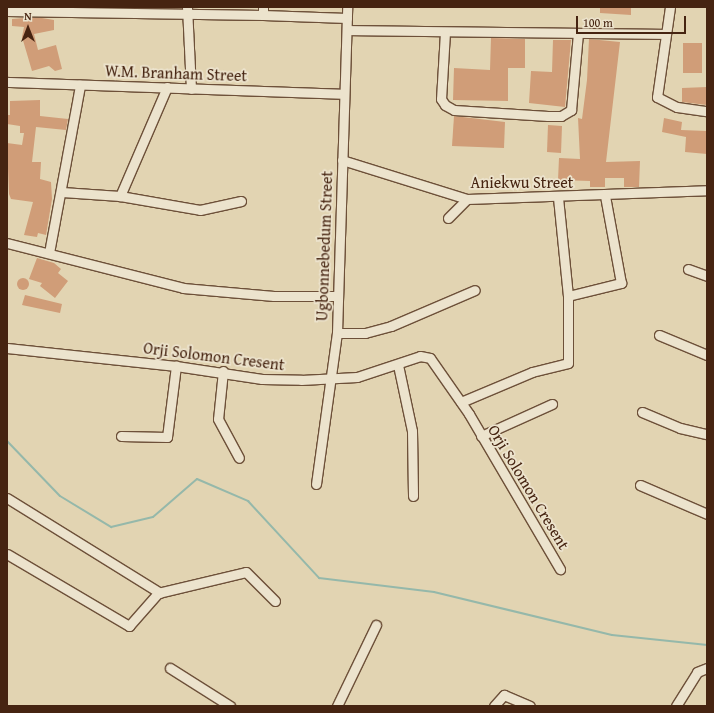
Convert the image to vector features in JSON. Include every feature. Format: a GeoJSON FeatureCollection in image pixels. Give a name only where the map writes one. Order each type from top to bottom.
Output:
{"type":"FeatureCollection","features":[{"type":"Feature","properties":{"kind":"street","name":"Ugbonnebedum Street"},"geometry":{"type":"LineString","coordinates":[[316,484],[329,376],[337,333],[336,296],[347,7]]}},
{"type":"Feature","properties":{"kind":"street"},"geometry":{"type":"LineString","coordinates":[[670,7],[657,97],[677,107],[707,111]]}},
{"type":"Feature","properties":{"kind":"street"},"geometry":{"type":"LineString","coordinates":[[7,11],[47,9],[139,15],[187,9],[263,11],[347,18]]}},
{"type":"Feature","properties":{"kind":"street"},"geometry":{"type":"LineString","coordinates":[[187,9],[190,89]]}},
{"type":"Feature","properties":{"kind":"street"},"geometry":{"type":"LineString","coordinates":[[347,30],[665,34]]}},
{"type":"Feature","properties":{"kind":"street"},"geometry":{"type":"LineString","coordinates":[[445,32],[441,99],[445,105],[454,110],[548,116],[561,116],[570,110],[578,34]]}},
{"type":"Feature","properties":{"kind":"street","name":"W.M. Branham Street"},"geometry":{"type":"LineString","coordinates":[[7,82],[344,94]]}},
{"type":"Feature","properties":{"kind":"street"},"geometry":{"type":"LineString","coordinates":[[49,253],[62,192],[80,85]]}},
{"type":"Feature","properties":{"kind":"street"},"geometry":{"type":"LineString","coordinates":[[120,196],[167,88]]}},
{"type":"Feature","properties":{"kind":"street","name":"Aniekwu Street"},"geometry":{"type":"LineString","coordinates":[[342,160],[467,198],[558,198],[707,190]]}},
{"type":"Feature","properties":{"kind":"street"},"geometry":{"type":"LineString","coordinates":[[62,192],[120,196],[200,210],[241,201]]}},
{"type":"Feature","properties":{"kind":"street"},"geometry":{"type":"LineString","coordinates":[[568,296],[621,283],[605,196]]}},
{"type":"Feature","properties":{"kind":"street"},"geometry":{"type":"LineString","coordinates":[[448,218],[467,198]]}},
{"type":"Feature","properties":{"kind":"street"},"geometry":{"type":"LineString","coordinates":[[461,402],[532,372],[567,366],[570,357],[568,296],[558,198]]}},
{"type":"Feature","properties":{"kind":"street"},"geometry":{"type":"LineString","coordinates":[[7,243],[183,288],[274,296],[336,296]]}},
{"type":"Feature","properties":{"kind":"street"},"geometry":{"type":"LineString","coordinates":[[688,269],[707,276]]}},
{"type":"Feature","properties":{"kind":"street"},"geometry":{"type":"LineString","coordinates":[[337,333],[364,333],[391,326],[475,290]]}},
{"type":"Feature","properties":{"kind":"street"},"geometry":{"type":"LineString","coordinates":[[659,335],[707,355]]}},
{"type":"Feature","properties":{"kind":"street","name":"Orji Solomon Cresent"},"geometry":{"type":"LineString","coordinates":[[7,348],[222,371],[262,379],[329,376],[357,377],[398,365],[420,356],[430,358],[461,402],[560,569]]}},
{"type":"Feature","properties":{"kind":"street"},"geometry":{"type":"LineString","coordinates":[[398,365],[412,431],[412,496]]}},
{"type":"Feature","properties":{"kind":"street"},"geometry":{"type":"LineString","coordinates":[[122,436],[167,437],[176,366]]}},
{"type":"Feature","properties":{"kind":"street"},"geometry":{"type":"LineString","coordinates":[[222,371],[218,419],[239,458]]}},
{"type":"Feature","properties":{"kind":"street"},"geometry":{"type":"LineString","coordinates":[[481,436],[552,404]]}},
{"type":"Feature","properties":{"kind":"street"},"geometry":{"type":"LineString","coordinates":[[642,412],[680,428],[707,434]]}},
{"type":"Feature","properties":{"kind":"street"},"geometry":{"type":"LineString","coordinates":[[640,485],[707,514]]}},
{"type":"Feature","properties":{"kind":"street"},"geometry":{"type":"LineString","coordinates":[[7,498],[160,593]]}},
{"type":"Feature","properties":{"kind":"street"},"geometry":{"type":"LineString","coordinates":[[7,554],[129,626],[160,593],[246,572],[275,601]]}},
{"type":"Feature","properties":{"kind":"street"},"geometry":{"type":"LineString","coordinates":[[337,706],[376,625]]}},
{"type":"Feature","properties":{"kind":"street"},"geometry":{"type":"LineString","coordinates":[[170,668],[230,706]]}},
{"type":"Feature","properties":{"kind":"street"},"geometry":{"type":"LineString","coordinates":[[676,706],[697,672],[707,668]]}},
{"type":"Feature","properties":{"kind":"street"},"geometry":{"type":"LineString","coordinates":[[494,706],[504,695],[530,706]]}},
{"type":"Feature","properties":{"kind":"building"},"geometry":{"type":"Polygon","coordinates":[[[600,7],[631,7],[631,15],[600,13],[600,7]]]}},
{"type":"Feature","properties":{"kind":"building"},"geometry":{"type":"Polygon","coordinates":[[[36,17],[54,20],[54,30],[34,34],[38,50],[56,45],[62,69],[55,71],[49,66],[32,71],[22,37],[24,27],[12,26],[12,19],[36,17]]]}},
{"type":"Feature","properties":{"kind":"building"},"geometry":{"type":"Polygon","coordinates":[[[491,38],[525,39],[525,68],[508,68],[508,101],[453,100],[454,68],[490,70],[491,38]]]}},
{"type":"Feature","properties":{"kind":"building"},"geometry":{"type":"Polygon","coordinates":[[[589,39],[620,42],[606,162],[640,161],[639,187],[624,187],[624,178],[605,178],[605,187],[590,187],[590,181],[558,180],[559,158],[580,159],[578,118],[582,119],[587,80],[589,39]]]}},
{"type":"Feature","properties":{"kind":"building"},"geometry":{"type":"Polygon","coordinates":[[[553,40],[571,40],[565,107],[529,103],[531,71],[552,72],[553,40]]]}},
{"type":"Feature","properties":{"kind":"building"},"geometry":{"type":"Polygon","coordinates":[[[683,43],[702,43],[702,73],[683,73],[683,43]]]}},
{"type":"Feature","properties":{"kind":"building"},"geometry":{"type":"Polygon","coordinates":[[[707,87],[707,105],[682,102],[682,88],[707,87]]]}},
{"type":"Feature","properties":{"kind":"building"},"geometry":{"type":"Polygon","coordinates":[[[40,100],[40,116],[68,119],[66,130],[36,127],[32,162],[41,162],[40,179],[51,182],[52,199],[46,235],[38,233],[37,237],[24,235],[33,202],[11,199],[9,194],[7,143],[22,145],[24,133],[20,133],[20,126],[7,124],[7,115],[10,115],[10,101],[40,100]]]}},
{"type":"Feature","properties":{"kind":"building"},"geometry":{"type":"Polygon","coordinates":[[[454,116],[505,122],[504,148],[452,146],[454,116]]]}},
{"type":"Feature","properties":{"kind":"building"},"geometry":{"type":"Polygon","coordinates":[[[664,118],[682,122],[681,130],[707,131],[707,154],[685,152],[686,137],[662,132],[664,118]]]}},
{"type":"Feature","properties":{"kind":"building"},"geometry":{"type":"Polygon","coordinates":[[[548,125],[562,126],[561,153],[547,152],[548,125]]]}},
{"type":"Feature","properties":{"kind":"building"},"geometry":{"type":"Polygon","coordinates":[[[37,258],[54,263],[61,269],[58,273],[68,281],[55,298],[40,286],[42,283],[29,279],[37,258]]]}},
{"type":"Feature","properties":{"kind":"building"},"geometry":{"type":"Polygon","coordinates":[[[23,278],[27,280],[29,284],[27,288],[23,290],[19,288],[17,284],[19,280],[23,278]]]}},
{"type":"Feature","properties":{"kind":"building"},"geometry":{"type":"Polygon","coordinates":[[[25,295],[62,304],[60,313],[22,305],[25,295]]]}},
{"type":"Feature","properties":{"kind":"waterway"},"geometry":{"type":"LineString","coordinates":[[7,441],[60,496],[111,527],[153,517],[197,479],[248,501],[319,578],[434,592],[612,635],[707,645]]}}]}
